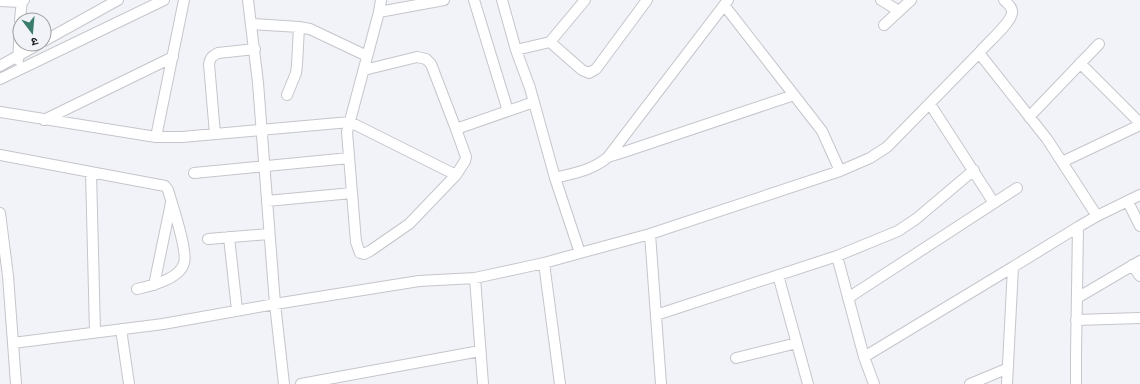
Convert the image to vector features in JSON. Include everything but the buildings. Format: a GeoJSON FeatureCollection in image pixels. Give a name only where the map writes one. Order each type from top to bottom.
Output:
{"type":"FeatureCollection","features":[{"type":"Feature","properties":{"kind":"street"},"geometry":{"type":"LineString","coordinates":[[52,37],[118,0]]}},
{"type":"Feature","properties":{"kind":"street"},"geometry":{"type":"LineString","coordinates":[[0,79],[164,0]]}},
{"type":"Feature","properties":{"kind":"street"},"geometry":{"type":"LineString","coordinates":[[156,137],[184,0]]}},
{"type":"Feature","properties":{"kind":"street"},"geometry":{"type":"LineString","coordinates":[[248,0],[255,49],[275,304],[284,384]]}},
{"type":"Feature","properties":{"kind":"street"},"geometry":{"type":"LineString","coordinates":[[364,70],[417,57],[426,59],[432,64],[466,157],[456,175],[409,224],[364,254],[360,253],[356,242],[347,132],[381,0]]}},
{"type":"Feature","properties":{"kind":"street"},"geometry":{"type":"LineString","coordinates":[[379,12],[444,0]]}},
{"type":"Feature","properties":{"kind":"street"},"geometry":{"type":"LineString","coordinates":[[474,0],[508,111]]}},
{"type":"Feature","properties":{"kind":"street"},"geometry":{"type":"LineString","coordinates":[[502,0],[516,50],[534,102],[555,178],[580,253]]}},
{"type":"Feature","properties":{"kind":"street"},"geometry":{"type":"LineString","coordinates":[[516,50],[550,42],[585,0]]}},
{"type":"Feature","properties":{"kind":"street"},"geometry":{"type":"LineString","coordinates":[[550,42],[582,70],[589,73],[596,69],[646,0]]}},
{"type":"Feature","properties":{"kind":"street"},"geometry":{"type":"LineString","coordinates":[[881,0],[899,11]]}},
{"type":"Feature","properties":{"kind":"street"},"geometry":{"type":"LineString","coordinates":[[884,25],[911,0]]}},
{"type":"Feature","properties":{"kind":"street"},"geometry":{"type":"LineString","coordinates":[[13,343],[162,324],[237,310],[419,282],[475,278],[544,264],[650,234],[840,171],[870,158],[887,147],[979,53],[1010,20],[1012,13],[1011,6],[1004,0]]}},
{"type":"Feature","properties":{"kind":"street"},"geometry":{"type":"LineString","coordinates":[[0,1],[22,1],[21,12]]}},
{"type":"Feature","properties":{"kind":"street"},"geometry":{"type":"LineString","coordinates":[[555,178],[586,170],[602,162],[608,156],[726,3],[822,131],[840,171]]}},
{"type":"Feature","properties":{"kind":"street"},"geometry":{"type":"LineString","coordinates":[[252,24],[310,29],[367,56]]}},
{"type":"Feature","properties":{"kind":"street"},"geometry":{"type":"LineString","coordinates":[[287,95],[297,69],[299,54],[299,27]]}},
{"type":"Feature","properties":{"kind":"street"},"geometry":{"type":"LineString","coordinates":[[1029,117],[1099,44]]}},
{"type":"Feature","properties":{"kind":"street"},"geometry":{"type":"LineString","coordinates":[[215,134],[209,64],[210,59],[213,55],[255,49]]}},
{"type":"Feature","properties":{"kind":"street"},"geometry":{"type":"LineString","coordinates":[[18,52],[18,70]]}},
{"type":"Feature","properties":{"kind":"street"},"geometry":{"type":"LineString","coordinates":[[0,66],[25,52]]}},
{"type":"Feature","properties":{"kind":"street"},"geometry":{"type":"LineString","coordinates":[[979,53],[1047,139],[1097,216]]}},
{"type":"Feature","properties":{"kind":"street"},"geometry":{"type":"LineString","coordinates":[[44,120],[173,57]]}},
{"type":"Feature","properties":{"kind":"street"},"geometry":{"type":"LineString","coordinates":[[1062,162],[1140,124],[1080,63]]}},
{"type":"Feature","properties":{"kind":"street"},"geometry":{"type":"LineString","coordinates":[[608,156],[627,152],[794,95]]}},
{"type":"Feature","properties":{"kind":"street"},"geometry":{"type":"LineString","coordinates":[[456,129],[534,102]]}},
{"type":"Feature","properties":{"kind":"street"},"geometry":{"type":"LineString","coordinates":[[930,104],[994,203]]}},
{"type":"Feature","properties":{"kind":"street"},"geometry":{"type":"LineString","coordinates":[[0,112],[156,137],[182,137],[350,122],[456,175]]}},
{"type":"Feature","properties":{"kind":"street"},"geometry":{"type":"LineString","coordinates":[[0,155],[165,186],[168,190],[183,246],[185,256],[184,264],[180,270],[164,282],[137,289]]}},
{"type":"Feature","properties":{"kind":"street"},"geometry":{"type":"LineString","coordinates":[[194,173],[349,158]]}},
{"type":"Feature","properties":{"kind":"street"},"geometry":{"type":"LineString","coordinates":[[656,315],[836,256],[898,231],[916,219],[974,170]]}},
{"type":"Feature","properties":{"kind":"street"},"geometry":{"type":"LineString","coordinates":[[91,172],[95,332]]}},
{"type":"Feature","properties":{"kind":"street"},"geometry":{"type":"LineString","coordinates":[[848,298],[1017,188]]}},
{"type":"Feature","properties":{"kind":"street"},"geometry":{"type":"LineString","coordinates":[[267,201],[352,193]]}},
{"type":"Feature","properties":{"kind":"street"},"geometry":{"type":"LineString","coordinates":[[864,357],[1078,227],[1140,195]]}},
{"type":"Feature","properties":{"kind":"street"},"geometry":{"type":"LineString","coordinates":[[154,285],[171,200]]}},
{"type":"Feature","properties":{"kind":"street"},"geometry":{"type":"LineString","coordinates":[[1128,202],[1140,226]]}},
{"type":"Feature","properties":{"kind":"street"},"geometry":{"type":"LineString","coordinates":[[0,213],[8,276],[16,384]]}},
{"type":"Feature","properties":{"kind":"street"},"geometry":{"type":"LineString","coordinates":[[1076,384],[1078,227]]}},
{"type":"Feature","properties":{"kind":"street"},"geometry":{"type":"LineString","coordinates":[[208,239],[269,234]]}},
{"type":"Feature","properties":{"kind":"street"},"geometry":{"type":"LineString","coordinates":[[650,234],[661,384]]}},
{"type":"Feature","properties":{"kind":"street"},"geometry":{"type":"LineString","coordinates":[[230,238],[237,310]]}},
{"type":"Feature","properties":{"kind":"street"},"geometry":{"type":"LineString","coordinates":[[836,256],[864,357],[874,384]]}},
{"type":"Feature","properties":{"kind":"street"},"geometry":{"type":"LineString","coordinates":[[1077,298],[1136,263],[1140,276]]}},
{"type":"Feature","properties":{"kind":"street"},"geometry":{"type":"LineString","coordinates":[[544,264],[560,384]]}},
{"type":"Feature","properties":{"kind":"street"},"geometry":{"type":"LineString","coordinates":[[1006,384],[1013,267]]}},
{"type":"Feature","properties":{"kind":"street"},"geometry":{"type":"LineString","coordinates":[[778,275],[808,384]]}},
{"type":"Feature","properties":{"kind":"street"},"geometry":{"type":"LineString","coordinates":[[475,278],[483,384]]}},
{"type":"Feature","properties":{"kind":"street"},"geometry":{"type":"LineString","coordinates":[[1076,320],[1140,318]]}},
{"type":"Feature","properties":{"kind":"street"},"geometry":{"type":"LineString","coordinates":[[121,329],[129,384]]}},
{"type":"Feature","properties":{"kind":"street"},"geometry":{"type":"LineString","coordinates":[[736,358],[797,343]]}},
{"type":"Feature","properties":{"kind":"street"},"geometry":{"type":"LineString","coordinates":[[301,384],[480,351]]}},
{"type":"Feature","properties":{"kind":"street"},"geometry":{"type":"LineString","coordinates":[[970,384],[1006,368]]}}]}
